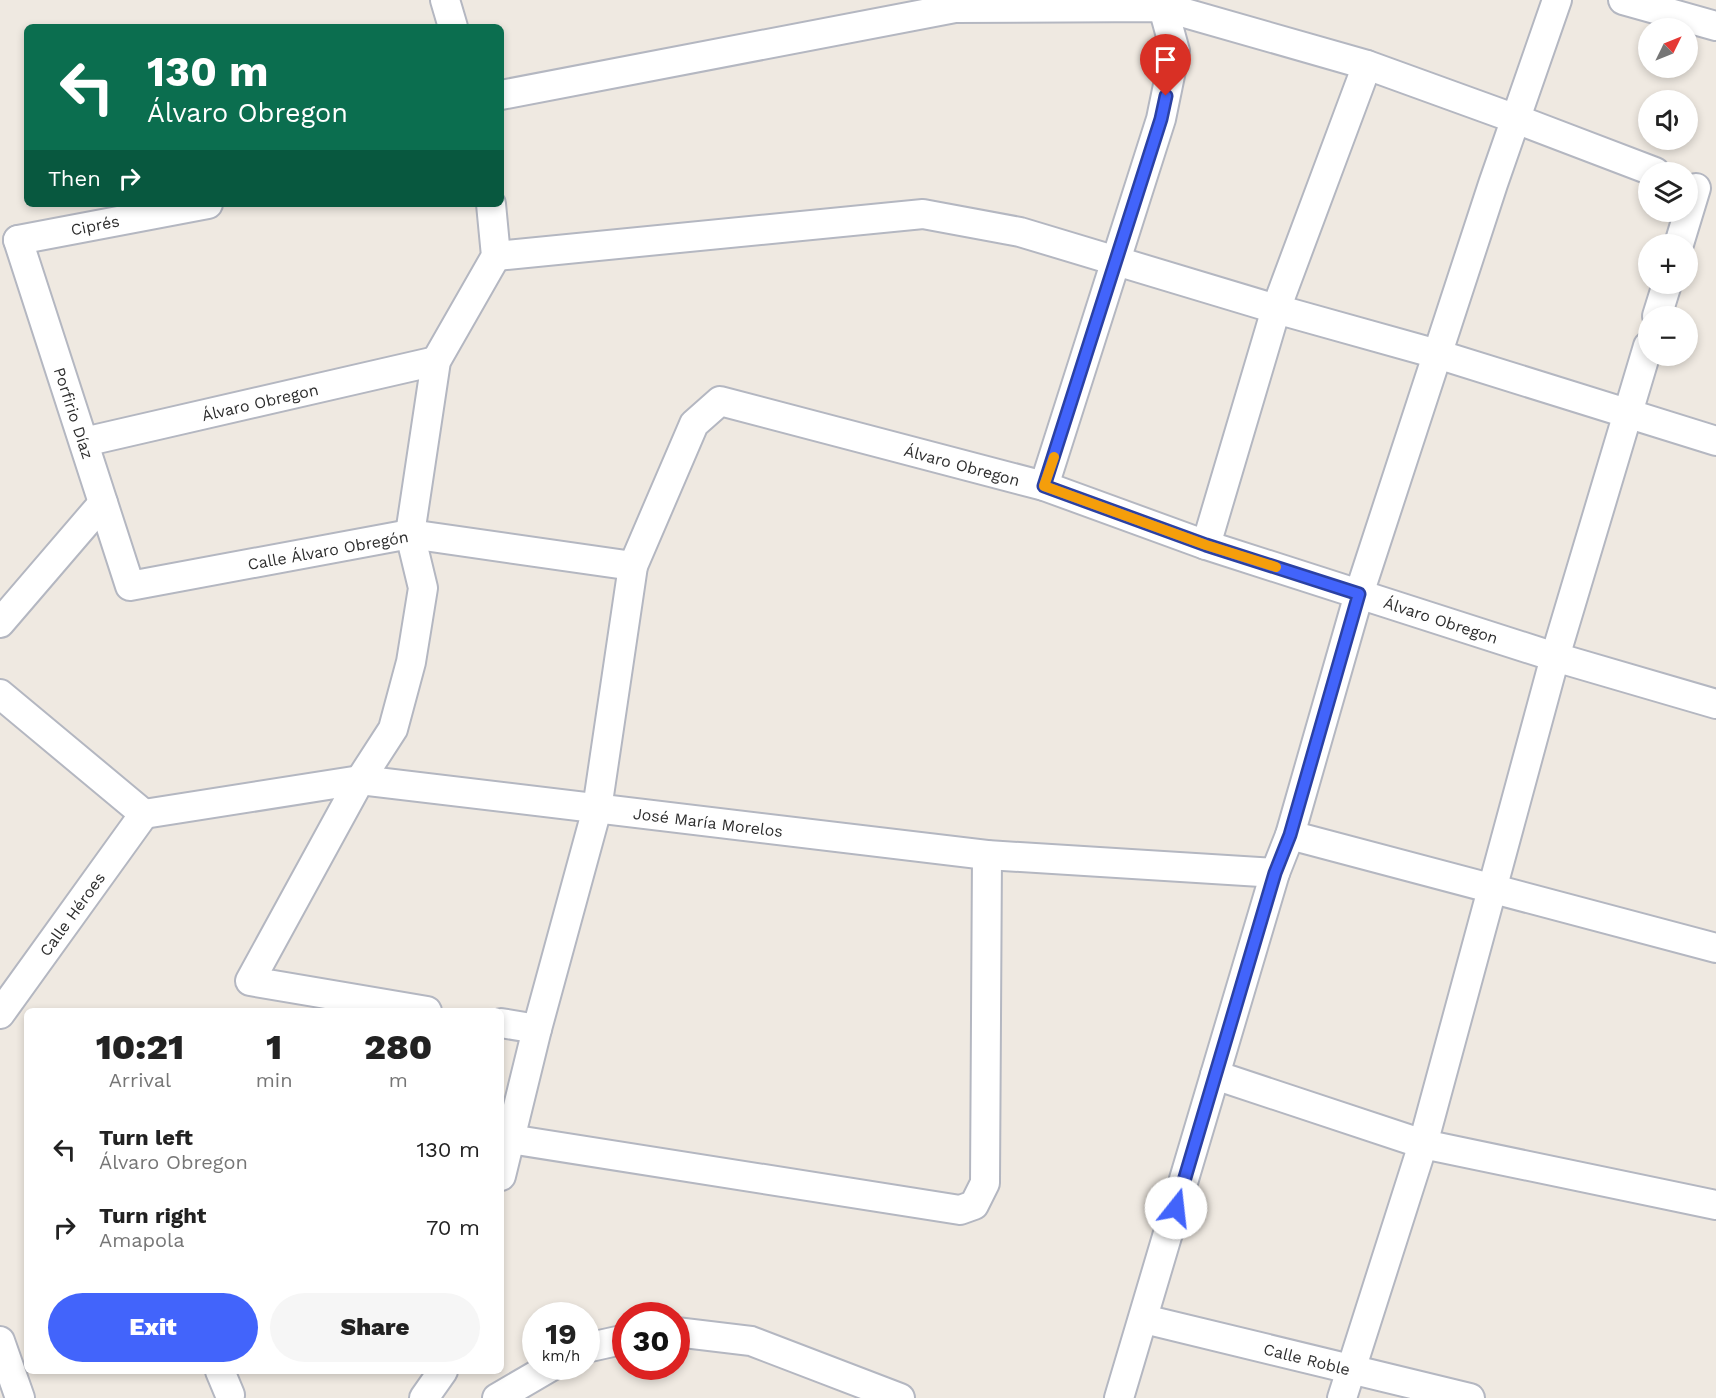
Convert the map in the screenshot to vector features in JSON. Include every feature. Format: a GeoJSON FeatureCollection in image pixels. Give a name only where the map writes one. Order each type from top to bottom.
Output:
{"type":"FeatureCollection","features":[{"type":"Feature","properties":{"kind":"street"},"geometry":{"type":"LineString","coordinates":[[445,0],[452,24]]}},
{"type":"Feature","properties":{"kind":"street"},"geometry":{"type":"LineString","coordinates":[[1119,1398],[1275,873],[1290,835],[1359,594],[1437,354],[1557,0]]}},
{"type":"Feature","properties":{"kind":"street"},"geometry":{"type":"LineString","coordinates":[[1623,0],[1716,26]]}},
{"type":"Feature","properties":{"kind":"street"},"geometry":{"type":"LineString","coordinates":[[504,94],[955,8],[1163,4],[1366,65],[1638,166]]}},
{"type":"Feature","properties":{"kind":"street"},"geometry":{"type":"LineString","coordinates":[[1044,486],[1161,119],[1175,51],[1163,4]]}},
{"type":"Feature","properties":{"kind":"street"},"geometry":{"type":"LineString","coordinates":[[1206,545],[1276,309],[1366,65]]}},
{"type":"Feature","properties":{"kind":"street"},"geometry":{"type":"LineString","coordinates":[[1683,234],[1700,189]]}},
{"type":"Feature","properties":{"kind":"street","name":"Ciprés"},"geometry":{"type":"LineString","coordinates":[[9,249],[195,207]]}},
{"type":"Feature","properties":{"kind":"street"},"geometry":{"type":"LineString","coordinates":[[390,1008],[366,1006],[250,981],[360,780],[393,729],[411,662],[423,588],[410,534],[436,361],[496,256],[490,207]]}},
{"type":"Feature","properties":{"kind":"street"},"geometry":{"type":"LineString","coordinates":[[496,256],[922,214],[1020,232],[1276,309],[1437,354],[1716,441]]}},
{"type":"Feature","properties":{"kind":"street","name":"Porfirio Díaz"},"geometry":{"type":"LineString","coordinates":[[9,249],[84,442],[130,586]]}},
{"type":"Feature","properties":{"kind":"street","name":"Álvaro Obregon"},"geometry":{"type":"LineString","coordinates":[[84,442],[436,361]]}},
{"type":"Feature","properties":{"kind":"street"},"geometry":{"type":"LineString","coordinates":[[1342,1398],[1423,1144],[1555,657],[1642,366]]}},
{"type":"Feature","properties":{"kind":"street","name":"Álvaro Obregon"},"geometry":{"type":"LineString","coordinates":[[633,566],[694,424],[720,401],[1044,486],[1206,545],[1555,657],[1716,704]]}},
{"type":"Feature","properties":{"kind":"street"},"geometry":{"type":"LineString","coordinates":[[0,623],[103,503]]}},
{"type":"Feature","properties":{"kind":"street","name":"Calle Álvaro Obregón"},"geometry":{"type":"LineString","coordinates":[[130,586],[410,534],[633,566]]}},
{"type":"Feature","properties":{"kind":"street"},"geometry":{"type":"LineString","coordinates":[[504,1164],[537,1029],[597,809],[633,566]]}},
{"type":"Feature","properties":{"kind":"street"},"geometry":{"type":"LineString","coordinates":[[0,694],[144,814]]}},
{"type":"Feature","properties":{"kind":"street","name":"José María Morelos"},"geometry":{"type":"LineString","coordinates":[[144,814],[360,780],[987,855],[1275,873]]}},
{"type":"Feature","properties":{"kind":"street","name":"Calle Héroes"},"geometry":{"type":"LineString","coordinates":[[13,1010],[144,814]]}},
{"type":"Feature","properties":{"kind":"street"},"geometry":{"type":"LineString","coordinates":[[1290,835],[1716,948]]}},
{"type":"Feature","properties":{"kind":"street"},"geometry":{"type":"LineString","coordinates":[[510,1139],[960,1210],[974,1205],[985,1183],[987,855]]}},
{"type":"Feature","properties":{"kind":"street"},"geometry":{"type":"LineString","coordinates":[[504,1024],[537,1029]]}},
{"type":"Feature","properties":{"kind":"street"},"geometry":{"type":"LineString","coordinates":[[1215,1074],[1423,1144],[1716,1205]]}},
{"type":"Feature","properties":{"kind":"street","name":"Calle Roble"},"geometry":{"type":"LineString","coordinates":[[1144,1319],[1470,1398]]}},
{"type":"Feature","properties":{"kind":"street"},"geometry":{"type":"LineString","coordinates":[[690,1334],[751,1341],[900,1398]]}},
{"type":"Feature","properties":{"kind":"street"},"geometry":{"type":"LineString","coordinates":[[0,1341],[20,1398]]}},
{"type":"Feature","properties":{"kind":"street"},"geometry":{"type":"LineString","coordinates":[[424,1398],[441,1374]]}},
{"type":"Feature","properties":{"kind":"street"},"geometry":{"type":"LineString","coordinates":[[497,1398],[528,1380]]}},
{"type":"Feature","properties":{"kind":"slow traffic"},"geometry":{"type":"LineString","coordinates":[[1054,457],[1044,486],[1206,545],[1276,567]]}},
{"type":"Feature","properties":{"kind":"route"},"geometry":{"type":"LineString","coordinates":[[1166,96],[1161,119],[1044,486],[1206,545],[1359,594],[1290,835],[1275,873],[1176,1208]]}}]}
